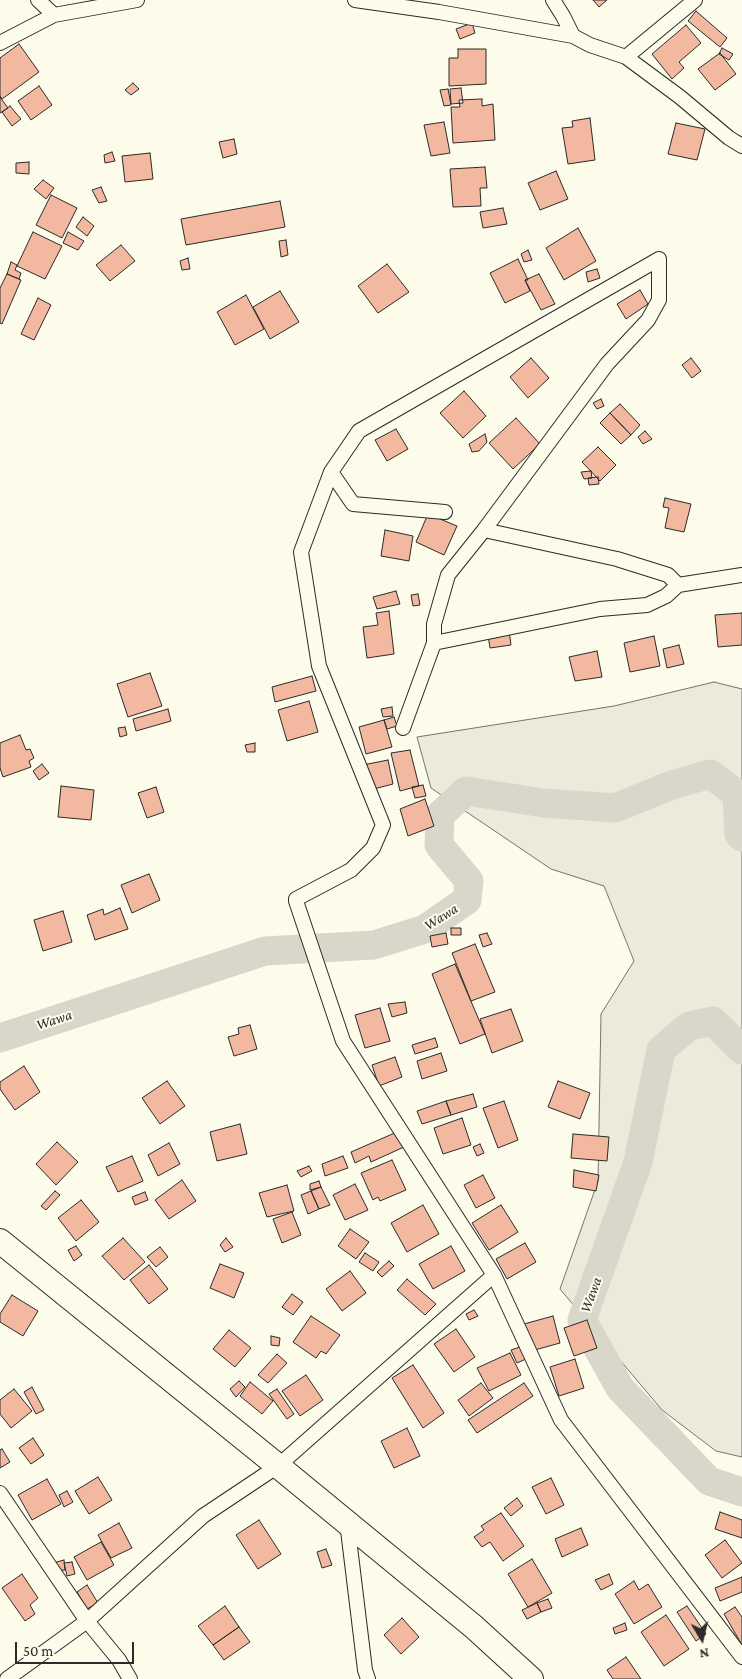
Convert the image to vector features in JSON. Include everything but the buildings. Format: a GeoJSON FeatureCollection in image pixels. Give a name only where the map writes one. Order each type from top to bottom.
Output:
{"type":"FeatureCollection","features":[{"type":"Feature","properties":{"kind":"highway"},"geometry":{"type":"LineString","coordinates":[[0,1241],[347,1522],[474,1627],[531,1679]]}},
{"type":"Feature","properties":{"kind":"street"},"geometry":{"type":"LineString","coordinates":[[38,0],[54,15]]}},
{"type":"Feature","properties":{"kind":"street"},"geometry":{"type":"LineString","coordinates":[[0,43],[54,15],[137,0]]}},
{"type":"Feature","properties":{"kind":"street"},"geometry":{"type":"LineString","coordinates":[[355,0],[439,12],[573,36],[626,57],[680,97],[729,138],[742,146]]}},
{"type":"Feature","properties":{"kind":"street"},"geometry":{"type":"LineString","coordinates":[[552,0],[573,36]]}},
{"type":"Feature","properties":{"kind":"street"},"geometry":{"type":"LineString","coordinates":[[626,57],[695,0]]}},
{"type":"Feature","properties":{"kind":"street"},"geometry":{"type":"LineString","coordinates":[[402,728],[434,643],[434,624],[448,575],[484,530],[607,364],[648,320],[659,300],[659,259],[359,431],[331,472],[301,552],[319,666],[383,826],[373,848],[352,870],[296,899],[296,903],[343,1041],[494,1275],[561,1420],[742,1657]]}},
{"type":"Feature","properties":{"kind":"street"},"geometry":{"type":"LineString","coordinates":[[331,472],[353,504],[445,512]]}},
{"type":"Feature","properties":{"kind":"street"},"geometry":{"type":"LineString","coordinates":[[484,530],[618,559],[668,575],[678,584]]}},
{"type":"Feature","properties":{"kind":"street"},"geometry":{"type":"LineString","coordinates":[[434,643],[600,609],[647,605],[666,596],[678,584],[742,575]]}},
{"type":"Feature","properties":{"kind":"street"},"geometry":{"type":"LineString","coordinates":[[7,1679],[87,1621],[203,1516],[278,1466],[494,1275]]}},
{"type":"Feature","properties":{"kind":"street"},"geometry":{"type":"LineString","coordinates":[[0,1493],[87,1621],[119,1660],[130,1679]]}},
{"type":"Feature","properties":{"kind":"street"},"geometry":{"type":"LineString","coordinates":[[347,1522],[365,1670],[368,1679]]}},
{"type":"Feature","properties":{"kind":"shaded area"},"geometry":{"type":"Polygon","coordinates":[[[714,682],[742,689],[742,1457],[716,1451],[662,1410],[560,1289],[598,1181],[601,1014],[634,961],[604,886],[551,869],[431,788],[417,737],[614,706],[714,682]]]}},
{"type":"Feature","properties":{"kind":"waterway","name":"Wawa"},"geometry":{"type":"LineString","coordinates":[[0,1038],[265,951],[374,945],[425,929],[467,900],[469,881],[439,845],[440,815],[466,791],[544,803],[615,808],[672,785],[710,774],[737,794],[739,834],[742,837]]}},
{"type":"Feature","properties":{"kind":"waterway","name":"Wawa"},"geometry":{"type":"LineString","coordinates":[[742,1050],[713,1021],[689,1026],[661,1050],[638,1162],[582,1320],[620,1388],[709,1481],[742,1492]]}}]}
